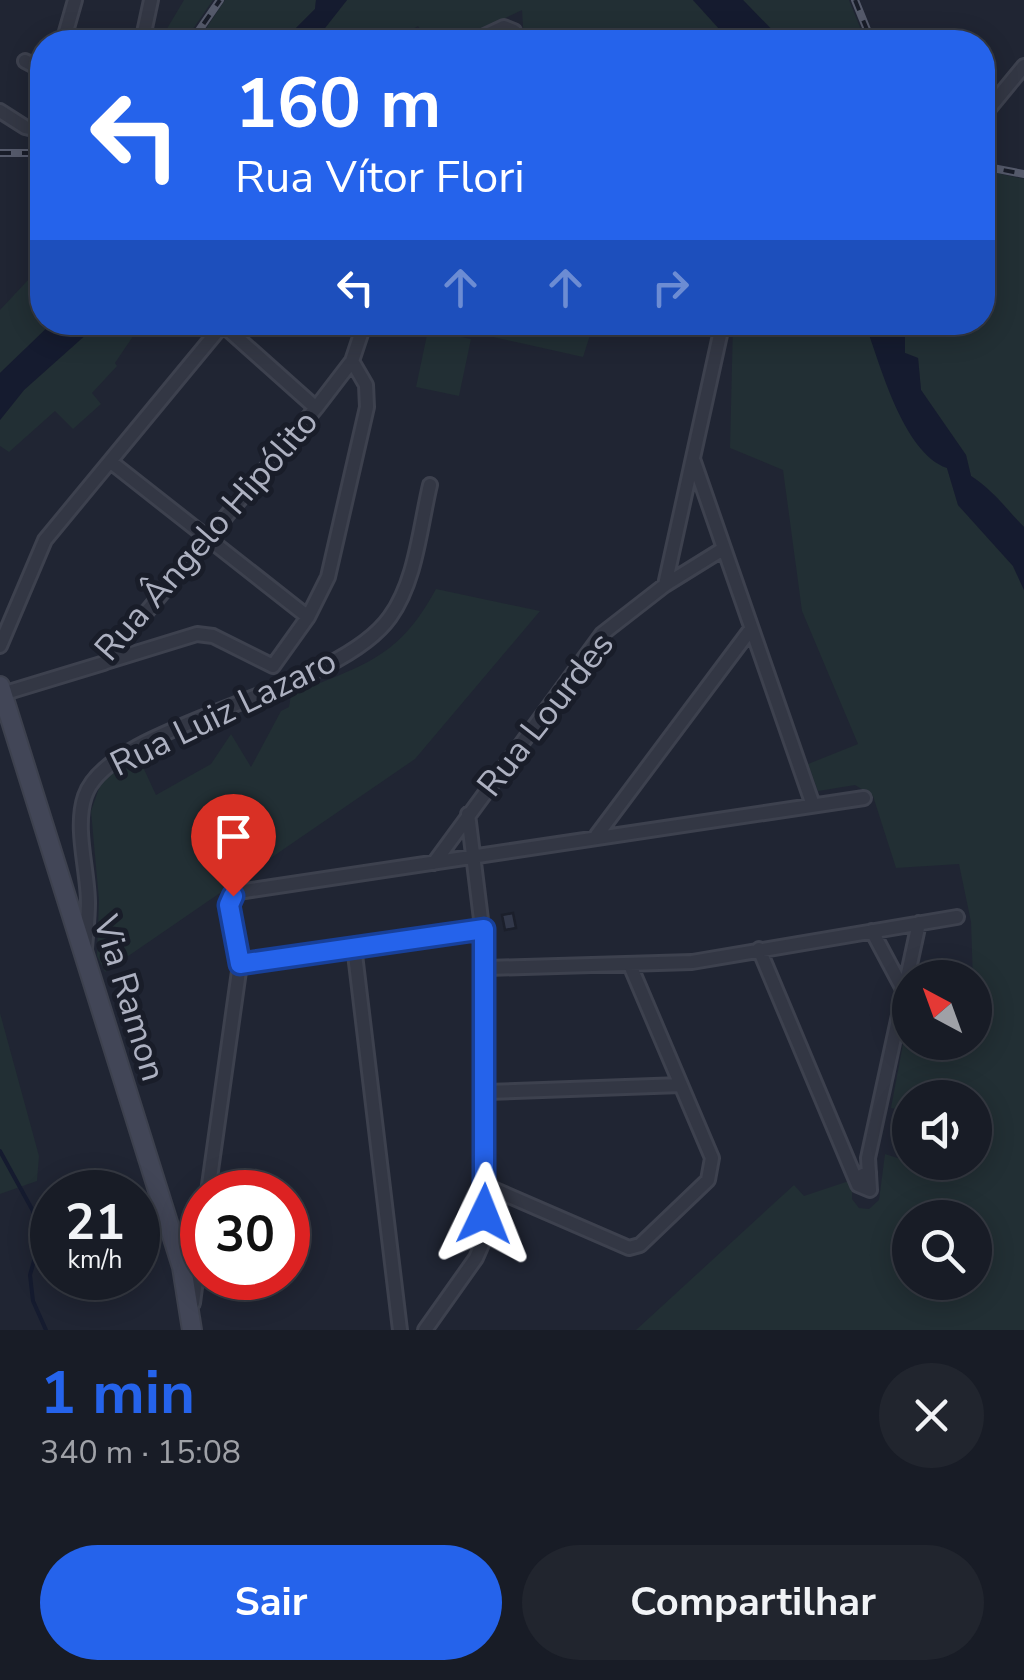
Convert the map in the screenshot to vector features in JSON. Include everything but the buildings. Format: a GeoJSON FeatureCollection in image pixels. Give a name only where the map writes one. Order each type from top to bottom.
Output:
{"type":"FeatureCollection","features":[{"type":"Feature","properties":{"kind":"main road","name":"Via Ramon"},"geometry":{"type":"LineString","coordinates":[[1,690],[192,1310],[192,1330]]}},
{"type":"Feature","properties":{"kind":"street"},"geometry":{"type":"LineString","coordinates":[[66,30],[75,0]]}},
{"type":"Feature","properties":{"kind":"street"},"geometry":{"type":"LineString","coordinates":[[145,30],[151,0]]}},
{"type":"Feature","properties":{"kind":"street"},"geometry":{"type":"LineString","coordinates":[[25,61],[30,64]]}},
{"type":"Feature","properties":{"kind":"street"},"geometry":{"type":"LineString","coordinates":[[995,101],[1024,66]]}},
{"type":"Feature","properties":{"kind":"street"},"geometry":{"type":"LineString","coordinates":[[0,111],[30,128]]}},
{"type":"Feature","properties":{"kind":"street"},"geometry":{"type":"LineString","coordinates":[[0,646],[36,554],[215,335]]}},
{"type":"Feature","properties":{"kind":"street"},"geometry":{"type":"LineString","coordinates":[[236,335],[316,408]]}},
{"type":"Feature","properties":{"kind":"street","name":"Rua Ângelo Hipólito"},"geometry":{"type":"LineString","coordinates":[[1,690],[104,663],[316,408],[352,362],[361,335]]}},
{"type":"Feature","properties":{"kind":"street"},"geometry":{"type":"LineString","coordinates":[[665,585],[720,335]]}},
{"type":"Feature","properties":{"kind":"street"},"geometry":{"type":"LineString","coordinates":[[276,690],[273,666],[308,616],[328,577],[367,407],[366,385],[352,362]]}},
{"type":"Feature","properties":{"kind":"street"},"geometry":{"type":"LineString","coordinates":[[693,459],[813,805]]}},
{"type":"Feature","properties":{"kind":"street"},"geometry":{"type":"LineString","coordinates":[[111,462],[205,540],[308,616]]}},
{"type":"Feature","properties":{"kind":"street","name":"Rua Luiz Lazaro"},"geometry":{"type":"LineString","coordinates":[[84,962],[88,903],[82,818],[84,797],[95,777],[132,748],[276,690],[369,638],[390,617],[406,586],[430,485]]}},
{"type":"Feature","properties":{"kind":"street","name":"Rua Lourdes"},"geometry":{"type":"LineString","coordinates":[[434,862],[584,654],[611,626],[665,585],[723,549]]}},
{"type":"Feature","properties":{"kind":"street"},"geometry":{"type":"LineString","coordinates":[[597,835],[751,629]]}},
{"type":"Feature","properties":{"kind":"street"},"geometry":{"type":"LineString","coordinates":[[104,663],[197,634],[212,636],[273,666]]}},
{"type":"Feature","properties":{"kind":"street"},"geometry":{"type":"LineString","coordinates":[[211,1170],[240,964],[229,905],[238,892],[597,835],[864,798]]}},
{"type":"Feature","properties":{"kind":"street"},"geometry":{"type":"LineString","coordinates":[[425,1330],[483,1242],[487,968],[476,854],[468,814]]}},
{"type":"Feature","properties":{"kind":"street"},"geometry":{"type":"LineString","coordinates":[[487,968],[692,962],[958,916]]}},
{"type":"Feature","properties":{"kind":"street"},"geometry":{"type":"LineString","coordinates":[[911,960],[918,923]]}},
{"type":"Feature","properties":{"kind":"street"},"geometry":{"type":"LineString","coordinates":[[240,964],[484,929]]}},
{"type":"Feature","properties":{"kind":"street"},"geometry":{"type":"LineString","coordinates":[[872,931],[892,968]]}},
{"type":"Feature","properties":{"kind":"street"},"geometry":{"type":"LineString","coordinates":[[354,946],[400,1330]]}},
{"type":"Feature","properties":{"kind":"street"},"geometry":{"type":"LineString","coordinates":[[760,949],[858,1185],[870,1190],[868,1158],[892,1050]]}},
{"type":"Feature","properties":{"kind":"street"},"geometry":{"type":"LineString","coordinates":[[486,1186],[623,1247],[640,1245],[712,1174],[712,1158],[630,964]]}},
{"type":"Feature","properties":{"kind":"street"},"geometry":{"type":"LineString","coordinates":[[487,1092],[681,1085]]}},
{"type":"Feature","properties":{"kind":"street"},"geometry":{"type":"LineString","coordinates":[[192,1310],[193,1300]]}},
{"type":"Feature","properties":{"kind":"shaded area"},"geometry":{"type":"Polygon","coordinates":[[[184,0],[213,0],[192,30],[166,30],[184,0]]]}},
{"type":"Feature","properties":{"kind":"shaded area"},"geometry":{"type":"Polygon","coordinates":[[[225,0],[316,0],[315,9],[294,30],[205,30],[225,0]]]}},
{"type":"Feature","properties":{"kind":"shaded area"},"geometry":{"type":"Polygon","coordinates":[[[347,0],[693,0],[720,30],[523,30],[522,10],[480,30],[420,30],[418,26],[411,30],[323,30],[347,0]]]}},
{"type":"Feature","properties":{"kind":"shaded area"},"geometry":{"type":"Polygon","coordinates":[[[743,0],[849,0],[861,30],[772,30],[743,0]]]}},
{"type":"Feature","properties":{"kind":"shaded area"},"geometry":{"type":"Polygon","coordinates":[[[995,173],[1024,179],[1024,527],[971,476],[966,455],[921,390],[918,358],[905,353],[905,335],[995,335],[995,173]]]}},
{"type":"Feature","properties":{"kind":"shaded area"},"geometry":{"type":"Polygon","coordinates":[[[30,278],[30,335],[40,335],[0,373],[0,310],[30,278]]]}},
{"type":"Feature","properties":{"kind":"shaded area"},"geometry":{"type":"Polygon","coordinates":[[[86,335],[134,335],[115,363],[117,366],[92,393],[101,404],[73,429],[55,411],[9,452],[0,446],[0,420],[24,390],[86,335]]]}},
{"type":"Feature","properties":{"kind":"shaded area"},"geometry":{"type":"Polygon","coordinates":[[[427,335],[471,339],[459,396],[416,387],[427,335]]]}},
{"type":"Feature","properties":{"kind":"shaded area"},"geometry":{"type":"Polygon","coordinates":[[[494,335],[590,335],[583,357],[494,335]]]}},
{"type":"Feature","properties":{"kind":"shaded area"},"geometry":{"type":"Polygon","coordinates":[[[733,335],[869,335],[896,407],[947,468],[958,505],[1013,566],[1024,590],[1024,1330],[636,1330],[794,1185],[804,1196],[852,1180],[852,1199],[859,1208],[869,1209],[879,1200],[885,1154],[892,1156],[892,1180],[992,1180],[992,1080],[896,1080],[900,1060],[992,1060],[992,960],[972,960],[971,922],[959,864],[896,868],[873,796],[855,785],[818,791],[808,764],[858,744],[802,611],[783,470],[730,448],[733,335]]]}},
{"type":"Feature","properties":{"kind":"shaded area"},"geometry":{"type":"Polygon","coordinates":[[[436,589],[540,611],[415,759],[105,972],[97,956],[99,900],[91,811],[104,774],[136,752],[156,795],[211,764],[231,734],[251,767],[281,711],[289,707],[291,695],[375,658],[407,632],[436,589]]]}},
{"type":"Feature","properties":{"kind":"shaded area"},"geometry":{"type":"Polygon","coordinates":[[[0,1013],[39,1156],[38,1170],[30,1170],[30,1183],[0,1194],[0,1013]]]}},
{"type":"Feature","properties":{"kind":"water"},"geometry":{"type":"Polygon","coordinates":[[[316,0],[347,0],[323,30],[294,30],[315,9],[316,0]]]}},
{"type":"Feature","properties":{"kind":"water"},"geometry":{"type":"Polygon","coordinates":[[[693,0],[743,0],[772,30],[720,30],[693,0]]]}},
{"type":"Feature","properties":{"kind":"water"},"geometry":{"type":"Polygon","coordinates":[[[40,335],[86,335],[24,390],[0,420],[0,373],[40,335]]]}},
{"type":"Feature","properties":{"kind":"water"},"geometry":{"type":"Polygon","coordinates":[[[869,335],[905,335],[905,353],[918,358],[921,390],[966,455],[971,476],[1024,527],[1024,590],[1013,566],[958,505],[947,468],[918,445],[886,383],[869,335]]]}},
{"type":"Feature","properties":{"kind":"waterway"},"geometry":{"type":"LineString","coordinates":[[0,1151],[33,1211],[36,1254],[30,1275],[33,1301],[46,1330]]}},
{"type":"Feature","properties":{"kind":"railway"},"geometry":{"type":"LineString","coordinates":[[199,30],[220,0]]}},
{"type":"Feature","properties":{"kind":"railway"},"geometry":{"type":"LineString","coordinates":[[855,0],[867,30]]}},
{"type":"Feature","properties":{"kind":"railway"},"geometry":{"type":"LineString","coordinates":[[0,153],[30,153]]}},
{"type":"Feature","properties":{"kind":"railway"},"geometry":{"type":"LineString","coordinates":[[995,168],[1024,174]]}},
{"type":"Feature","properties":{"kind":"route"},"geometry":{"type":"LineString","coordinates":[[233,896],[229,905],[240,964],[484,929],[484,1214]]}}]}
